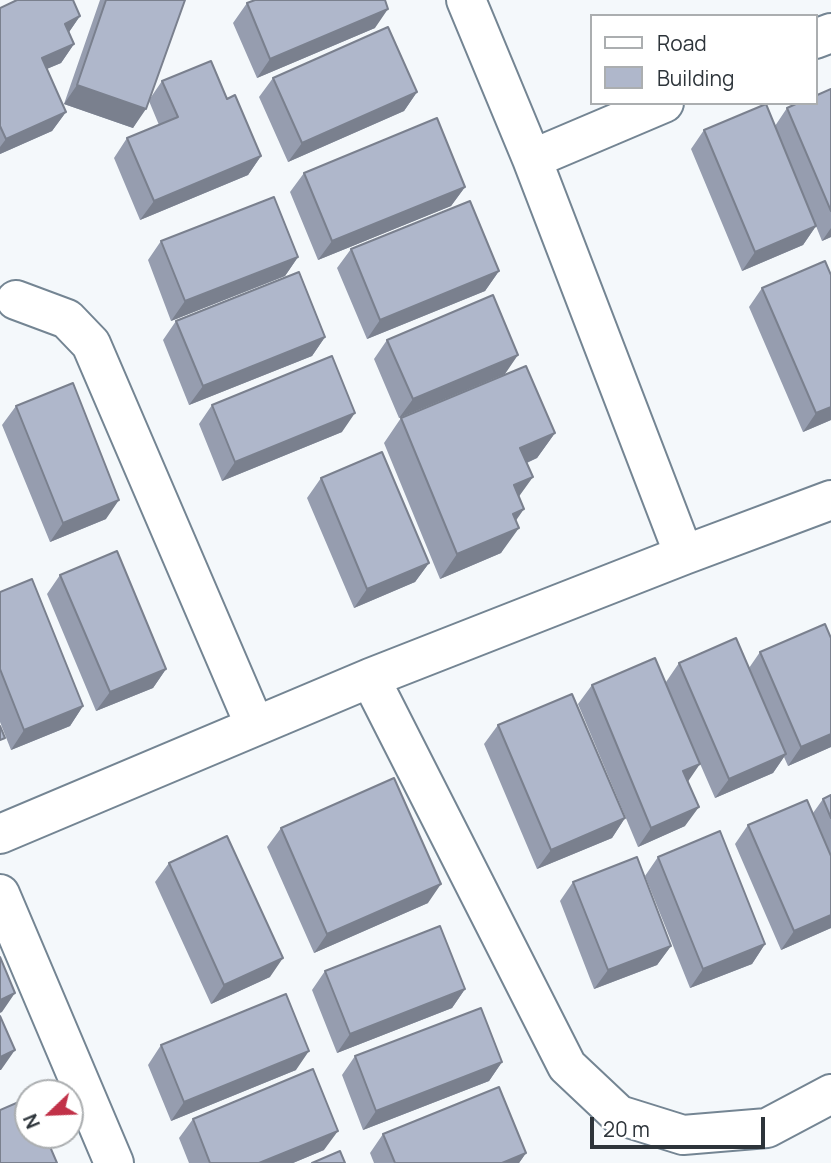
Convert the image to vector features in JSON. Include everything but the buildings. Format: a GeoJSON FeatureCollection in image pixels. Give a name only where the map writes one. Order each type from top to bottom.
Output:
{"type":"FeatureCollection","features":[{"type":"Feature","properties":{"kind":"street"},"geometry":{"type":"LineString","coordinates":[[466,0],[532,159],[684,555]]}},
{"type":"Feature","properties":{"kind":"street"},"geometry":{"type":"LineString","coordinates":[[532,159],[659,105]]}},
{"type":"Feature","properties":{"kind":"street"},"geometry":{"type":"LineString","coordinates":[[16,300],[67,319],[91,344],[255,726]]}},
{"type":"Feature","properties":{"kind":"street"},"geometry":{"type":"LineString","coordinates":[[0,834],[370,678],[831,500]]}},
{"type":"Feature","properties":{"kind":"street"},"geometry":{"type":"LineString","coordinates":[[370,678],[567,1066],[619,1115],[683,1135],[767,1128],[831,1094]]}},
{"type":"Feature","properties":{"kind":"street"},"geometry":{"type":"LineString","coordinates":[[0,894],[114,1163]]}}]}
